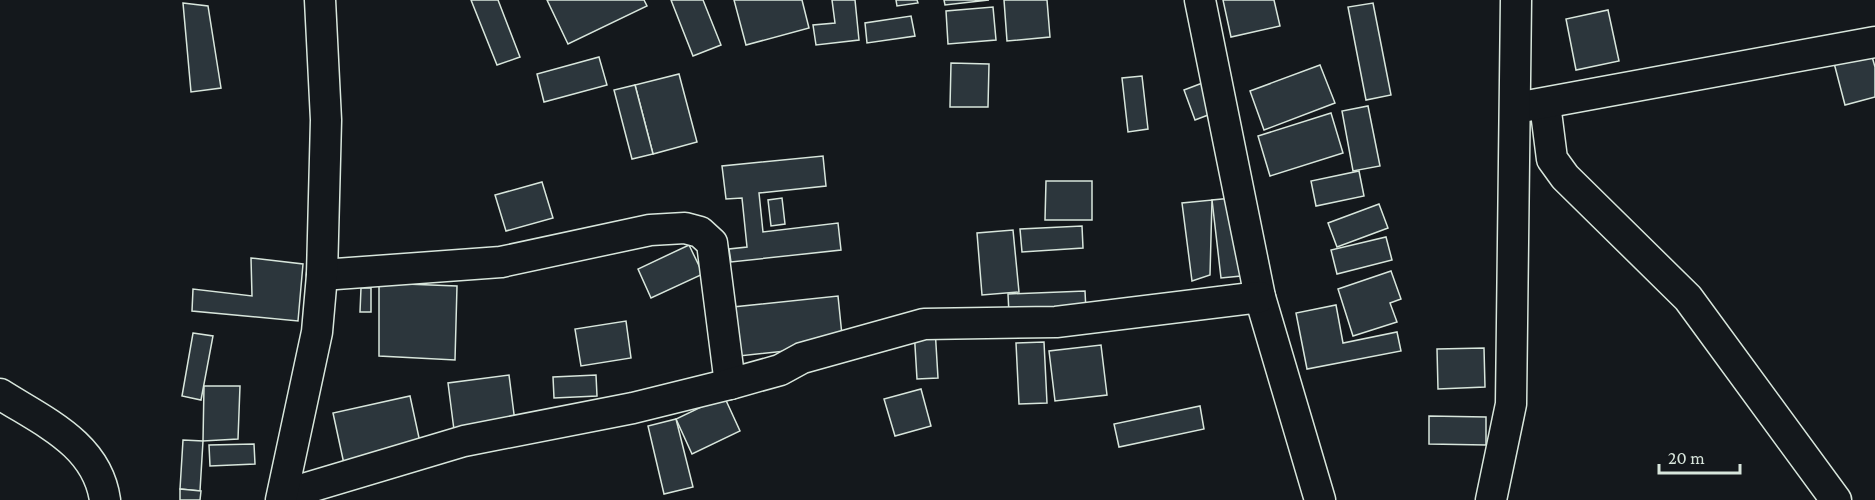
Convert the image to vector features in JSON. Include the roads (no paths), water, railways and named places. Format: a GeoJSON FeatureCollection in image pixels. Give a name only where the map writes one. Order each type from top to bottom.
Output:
{"type":"FeatureCollection","features":[{"type":"Feature","properties":{"kind":"street"},"geometry":{"type":"LineString","coordinates":[[320,0],[326,120],[322,275],[317,332],[282,498],[464,441],[633,408],[730,384],[780,370],[802,358],[924,324],[1056,322],[1260,297]]}},
{"type":"Feature","properties":{"kind":"street"},"geometry":{"type":"LineString","coordinates":[[1200,0],[1260,297],[1320,500]]}},
{"type":"Feature","properties":{"kind":"street"},"geometry":{"type":"LineString","coordinates":[[1491,500],[1511,404],[1516,0]]}},
{"type":"Feature","properties":{"kind":"street"},"geometry":{"type":"LineString","coordinates":[[1516,107],[1545,104],[1875,42]]}},
{"type":"Feature","properties":{"kind":"street"},"geometry":{"type":"LineString","coordinates":[[1545,104],[1552,159],[1558,168],[1688,298],[1836,500]]}},
{"type":"Feature","properties":{"kind":"street"},"geometry":{"type":"LineString","coordinates":[[322,275],[501,262],[650,230],[685,228],[700,232],[712,243],[730,384]]}},
{"type":"Feature","properties":{"kind":"street"},"geometry":{"type":"LineString","coordinates":[[0,394],[65,435],[82,449],[98,471],[105,500]]}}]}
